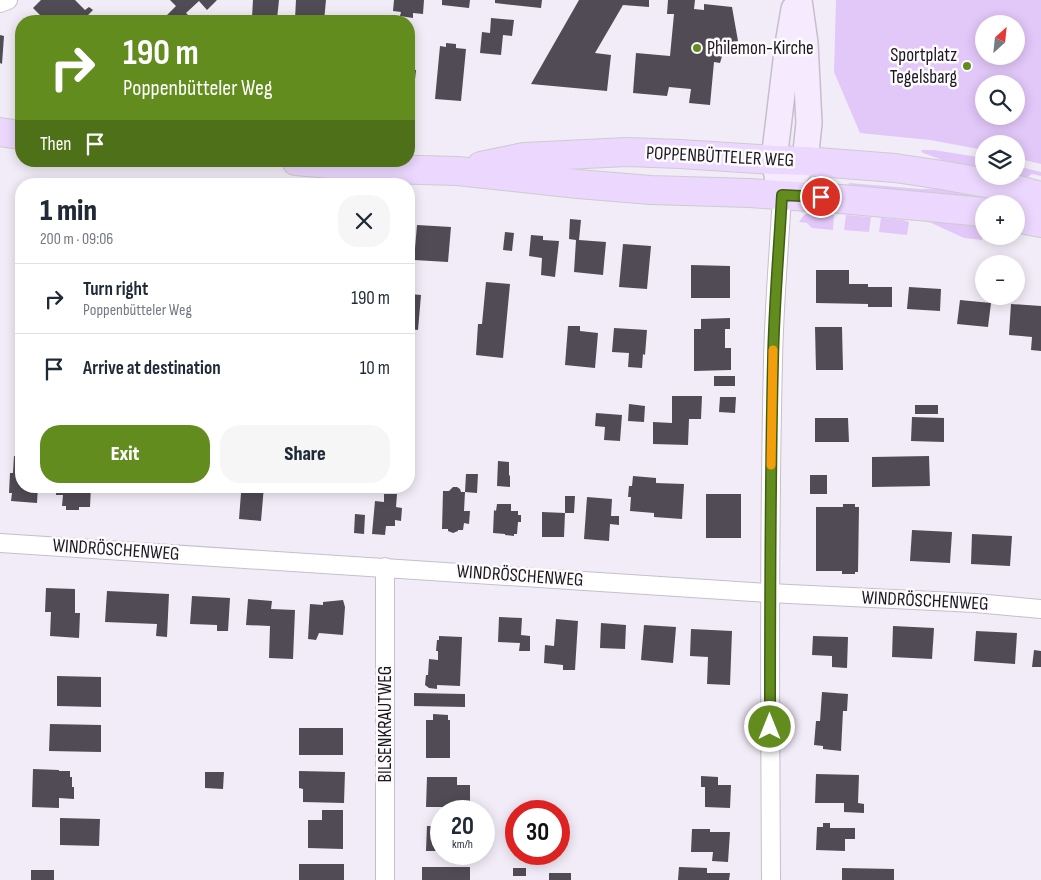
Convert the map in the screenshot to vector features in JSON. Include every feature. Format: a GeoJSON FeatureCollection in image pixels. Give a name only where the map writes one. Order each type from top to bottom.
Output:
{"type":"FeatureCollection","features":[{"type":"Feature","properties":{"kind":"main road"},"geometry":{"type":"LineString","coordinates":[[0,132],[15,134]]}},
{"type":"Feature","properties":{"kind":"main road"},"geometry":{"type":"LineString","coordinates":[[0,139],[15,139]]}},
{"type":"Feature","properties":{"kind":"main road","name":"POPPENBÜTTELER WEG"},"geometry":{"type":"LineString","coordinates":[[458,171],[524,157],[627,152],[680,154],[895,168],[942,174],[1041,196]]}},
{"type":"Feature","properties":{"kind":"main road","name":"POPPENBÜTTELER WEG"},"geometry":{"type":"LineString","coordinates":[[364,167],[458,171],[651,190],[841,198],[975,211]]}},
{"type":"Feature","properties":{"kind":"main road"},"geometry":{"type":"LineString","coordinates":[[1025,220],[1041,223]]}},
{"type":"Feature","properties":{"kind":"street"},"geometry":{"type":"LineString","coordinates":[[0,4],[8,0]]}},
{"type":"Feature","properties":{"kind":"street"},"geometry":{"type":"LineString","coordinates":[[771,880],[769,593],[773,360],[782,195],[774,160],[788,44],[797,0]]}},
{"type":"Feature","properties":{"kind":"street"},"geometry":{"type":"LineString","coordinates":[[782,195],[805,161],[809,124],[805,43],[797,0]]}},
{"type":"Feature","properties":{"kind":"street","name":"WINDRÖSCHENWEG"},"geometry":{"type":"LineString","coordinates":[[0,542],[220,558],[385,567],[769,593],[975,603],[1041,609]]}},
{"type":"Feature","properties":{"kind":"street","name":"BILSENKRAUTWEG"},"geometry":{"type":"LineString","coordinates":[[385,567],[385,880]]}},
{"type":"Feature","properties":{"kind":"shaded area","name":"Sportplatz Tegelsbarg"},"geometry":{"type":"Polygon","coordinates":[[[836,0],[1041,0],[1041,164],[1025,160],[1025,135],[975,135],[975,148],[930,140],[860,133],[834,72],[836,0]]]}},
{"type":"Feature","properties":{"kind":"shaded area"},"geometry":{"type":"Polygon","coordinates":[[[922,150],[934,150],[975,157],[975,168],[942,160],[921,152],[922,150]]]}},
{"type":"Feature","properties":{"kind":"shaded area"},"geometry":{"type":"Polygon","coordinates":[[[1025,168],[1041,172],[1041,176],[1032,174],[1025,179],[1025,168]]]}},
{"type":"Feature","properties":{"kind":"shaded area"},"geometry":{"type":"Polygon","coordinates":[[[849,183],[921,189],[951,188],[984,195],[975,195],[975,202],[848,188],[849,183]]]}},
{"type":"Feature","properties":{"kind":"shaded area"},"geometry":{"type":"Polygon","coordinates":[[[1025,204],[1041,207],[1025,207],[1025,204]]]}},
{"type":"Feature","properties":{"kind":"shaded area"},"geometry":{"type":"Polygon","coordinates":[[[811,212],[834,215],[833,230],[812,228],[807,223],[799,222],[804,215],[811,212]]]}},
{"type":"Feature","properties":{"kind":"shaded area"},"geometry":{"type":"Polygon","coordinates":[[[846,215],[871,217],[869,232],[844,230],[846,215]]]}},
{"type":"Feature","properties":{"kind":"shaded area"},"geometry":{"type":"Polygon","coordinates":[[[881,218],[909,222],[907,235],[879,232],[881,218]]]}},
{"type":"Feature","properties":{"kind":"shaded area"},"geometry":{"type":"Polygon","coordinates":[[[925,220],[975,223],[975,239],[964,238],[925,220]]]}},
{"type":"Feature","properties":{"kind":"building"},"geometry":{"type":"Polygon","coordinates":[[[41,0],[75,0],[85,10],[89,7],[93,10],[88,15],[40,15],[33,8],[41,0]]]}},
{"type":"Feature","properties":{"kind":"building"},"geometry":{"type":"Polygon","coordinates":[[[170,0],[217,0],[207,10],[199,1],[186,13],[188,15],[167,15],[176,6],[170,0]]]}},
{"type":"Feature","properties":{"kind":"building"},"geometry":{"type":"Polygon","coordinates":[[[253,0],[279,0],[277,15],[252,15],[253,0]]]}},
{"type":"Feature","properties":{"kind":"building"},"geometry":{"type":"Polygon","coordinates":[[[296,0],[326,0],[325,15],[295,15],[296,0]]]}},
{"type":"Feature","properties":{"kind":"building"},"geometry":{"type":"Polygon","coordinates":[[[394,0],[424,0],[423,14],[400,15],[401,12],[393,11],[394,0]]]}},
{"type":"Feature","properties":{"kind":"building"},"geometry":{"type":"Polygon","coordinates":[[[442,0],[470,0],[469,8],[442,5],[442,0]]]}},
{"type":"Feature","properties":{"kind":"building"},"geometry":{"type":"Polygon","coordinates":[[[495,0],[542,0],[541,8],[495,3],[495,0]]]}},
{"type":"Feature","properties":{"kind":"building"},"geometry":{"type":"Polygon","coordinates":[[[579,0],[649,0],[649,7],[623,5],[595,53],[611,55],[607,91],[531,84],[579,0]]]}},
{"type":"Feature","properties":{"kind":"building","name":"Philemon-Kirche"},"geometry":{"type":"Polygon","coordinates":[[[668,0],[695,0],[694,9],[704,10],[704,4],[732,7],[738,41],[726,43],[720,63],[714,62],[710,105],[689,103],[691,89],[669,87],[667,96],[633,93],[636,53],[670,56],[674,14],[667,14],[668,0]]]}},
{"type":"Feature","properties":{"kind":"building"},"geometry":{"type":"Polygon","coordinates":[[[491,18],[514,20],[512,36],[503,35],[501,55],[480,53],[482,32],[490,33],[491,18]]]}},
{"type":"Feature","properties":{"kind":"building"},"geometry":{"type":"Polygon","coordinates":[[[0,35],[4,36],[2,64],[0,63],[0,35]]]}},
{"type":"Feature","properties":{"kind":"building"},"geometry":{"type":"Polygon","coordinates":[[[446,43],[456,44],[456,48],[466,49],[461,101],[435,99],[440,46],[446,47],[446,43]]]}},
{"type":"Feature","properties":{"kind":"building"},"geometry":{"type":"Polygon","coordinates":[[[570,219],[581,220],[579,240],[606,242],[603,275],[574,272],[576,240],[569,239],[570,219]]]}},
{"type":"Feature","properties":{"kind":"building"},"geometry":{"type":"Polygon","coordinates":[[[417,225],[451,227],[448,262],[415,260],[417,225]]]}},
{"type":"Feature","properties":{"kind":"building"},"geometry":{"type":"Polygon","coordinates":[[[505,232],[514,233],[512,251],[503,250],[505,232]]]}},
{"type":"Feature","properties":{"kind":"building"},"geometry":{"type":"Polygon","coordinates":[[[531,235],[543,236],[543,240],[559,241],[555,277],[541,275],[542,258],[529,256],[531,235]]]}},
{"type":"Feature","properties":{"kind":"building"},"geometry":{"type":"Polygon","coordinates":[[[623,244],[651,246],[647,289],[619,287],[623,244]]]}},
{"type":"Feature","properties":{"kind":"building"},"geometry":{"type":"Polygon","coordinates":[[[691,265],[730,266],[730,298],[691,298],[691,265]]]}},
{"type":"Feature","properties":{"kind":"building"},"geometry":{"type":"Polygon","coordinates":[[[816,270],[849,270],[849,284],[868,284],[868,287],[892,287],[892,307],[868,307],[868,304],[816,303],[816,270]]]}},
{"type":"Feature","properties":{"kind":"building"},"geometry":{"type":"Polygon","coordinates":[[[486,282],[510,284],[503,358],[476,355],[478,324],[482,324],[486,282]]]}},
{"type":"Feature","properties":{"kind":"building"},"geometry":{"type":"Polygon","coordinates":[[[909,287],[941,289],[940,311],[907,309],[909,287]]]}},
{"type":"Feature","properties":{"kind":"building"},"geometry":{"type":"Polygon","coordinates":[[[415,294],[421,295],[418,330],[415,330],[415,294]]]}},
{"type":"Feature","properties":{"kind":"building"},"geometry":{"type":"Polygon","coordinates":[[[960,300],[975,301],[975,305],[991,305],[988,327],[957,324],[960,300]]]}},
{"type":"Feature","properties":{"kind":"building"},"geometry":{"type":"Polygon","coordinates":[[[1011,305],[1041,306],[1041,351],[1031,350],[1032,337],[1009,335],[1011,305]]]}},
{"type":"Feature","properties":{"kind":"building"},"geometry":{"type":"Polygon","coordinates":[[[730,318],[730,329],[725,329],[725,348],[731,348],[731,370],[694,371],[694,329],[701,329],[701,319],[730,318]]]}},
{"type":"Feature","properties":{"kind":"building"},"geometry":{"type":"Polygon","coordinates":[[[568,326],[580,326],[580,331],[598,333],[595,368],[565,365],[568,326]]]}},
{"type":"Feature","properties":{"kind":"building"},"geometry":{"type":"Polygon","coordinates":[[[815,327],[842,327],[843,370],[816,370],[815,327]]]}},
{"type":"Feature","properties":{"kind":"building"},"geometry":{"type":"Polygon","coordinates":[[[614,328],[647,330],[642,368],[628,367],[629,353],[612,352],[614,328]]]}},
{"type":"Feature","properties":{"kind":"building"},"geometry":{"type":"Polygon","coordinates":[[[714,376],[735,376],[735,386],[714,386],[714,376]]]}},
{"type":"Feature","properties":{"kind":"building"},"geometry":{"type":"Polygon","coordinates":[[[672,396],[702,396],[701,419],[689,419],[688,445],[653,444],[653,422],[672,423],[672,396]]]}},
{"type":"Feature","properties":{"kind":"building"},"geometry":{"type":"Polygon","coordinates":[[[720,397],[736,397],[735,413],[719,412],[720,397]]]}},
{"type":"Feature","properties":{"kind":"building"},"geometry":{"type":"Polygon","coordinates":[[[629,404],[645,406],[644,422],[628,421],[629,404]]]}},
{"type":"Feature","properties":{"kind":"building"},"geometry":{"type":"Polygon","coordinates":[[[915,405],[938,405],[938,414],[915,414],[915,405]]]}},
{"type":"Feature","properties":{"kind":"building"},"geometry":{"type":"Polygon","coordinates":[[[596,413],[622,415],[620,441],[604,440],[605,427],[595,426],[596,413]]]}},
{"type":"Feature","properties":{"kind":"building"},"geometry":{"type":"Polygon","coordinates":[[[912,417],[944,418],[944,442],[911,441],[912,417]]]}},
{"type":"Feature","properties":{"kind":"building"},"geometry":{"type":"Polygon","coordinates":[[[815,418],[848,418],[849,442],[815,442],[815,418]]]}},
{"type":"Feature","properties":{"kind":"building"},"geometry":{"type":"Polygon","coordinates":[[[14,456],[15,493],[38,493],[37,503],[11,501],[12,493],[9,493],[10,473],[13,473],[14,456]]]}},
{"type":"Feature","properties":{"kind":"building"},"geometry":{"type":"Polygon","coordinates":[[[929,456],[930,486],[872,487],[872,457],[929,456]]]}},
{"type":"Feature","properties":{"kind":"building"},"geometry":{"type":"Polygon","coordinates":[[[498,461],[509,462],[510,487],[497,486],[498,461]]]}},
{"type":"Feature","properties":{"kind":"building"},"geometry":{"type":"Polygon","coordinates":[[[466,474],[478,474],[477,493],[465,492],[466,474]]]}},
{"type":"Feature","properties":{"kind":"building"},"geometry":{"type":"Polygon","coordinates":[[[810,475],[827,475],[827,494],[810,494],[810,475]]]}},
{"type":"Feature","properties":{"kind":"building"},"geometry":{"type":"Polygon","coordinates":[[[633,476],[656,478],[656,483],[684,484],[682,519],[654,517],[654,513],[630,511],[631,497],[628,497],[629,486],[632,486],[633,476]]]}},
{"type":"Feature","properties":{"kind":"building"},"geometry":{"type":"Polygon","coordinates":[[[453,487],[457,487],[461,492],[465,492],[464,511],[470,511],[469,524],[464,523],[463,530],[453,533],[448,531],[448,529],[442,529],[443,491],[449,491],[453,487]]]}},
{"type":"Feature","properties":{"kind":"building"},"geometry":{"type":"Polygon","coordinates":[[[56,493],[91,493],[90,507],[79,507],[79,510],[66,510],[66,506],[62,506],[63,495],[56,495],[56,493]]]}},
{"type":"Feature","properties":{"kind":"building"},"geometry":{"type":"Polygon","coordinates":[[[241,493],[263,493],[261,521],[239,519],[241,493]]]}},
{"type":"Feature","properties":{"kind":"building"},"geometry":{"type":"Polygon","coordinates":[[[384,494],[397,494],[396,507],[402,508],[401,521],[395,520],[395,526],[386,526],[385,535],[372,534],[375,501],[384,502],[384,494]]]}},
{"type":"Feature","properties":{"kind":"building"},"geometry":{"type":"Polygon","coordinates":[[[706,494],[741,494],[741,538],[706,538],[706,494]]]}},
{"type":"Feature","properties":{"kind":"building"},"geometry":{"type":"Polygon","coordinates":[[[565,496],[575,496],[574,513],[565,513],[565,496]]]}},
{"type":"Feature","properties":{"kind":"building"},"geometry":{"type":"Polygon","coordinates":[[[587,497],[612,499],[611,516],[619,516],[619,525],[610,524],[609,541],[584,539],[587,497]]]}},
{"type":"Feature","properties":{"kind":"building"},"geometry":{"type":"Polygon","coordinates":[[[497,504],[511,504],[511,511],[518,511],[518,515],[521,515],[517,534],[514,534],[514,536],[493,533],[494,510],[496,511],[497,504]]]}},
{"type":"Feature","properties":{"kind":"building"},"geometry":{"type":"Polygon","coordinates":[[[843,504],[855,504],[855,507],[859,507],[858,572],[855,572],[855,574],[842,574],[842,571],[816,571],[816,507],[843,507],[843,504]]]}},
{"type":"Feature","properties":{"kind":"building"},"geometry":{"type":"Polygon","coordinates":[[[542,512],[565,513],[564,537],[542,537],[542,512]]]}},
{"type":"Feature","properties":{"kind":"building"},"geometry":{"type":"Polygon","coordinates":[[[355,514],[365,515],[364,534],[354,533],[355,514]]]}},
{"type":"Feature","properties":{"kind":"building"},"geometry":{"type":"Polygon","coordinates":[[[912,530],[952,532],[950,563],[910,561],[912,530]]]}},
{"type":"Feature","properties":{"kind":"building"},"geometry":{"type":"Polygon","coordinates":[[[972,534],[1012,536],[1010,566],[971,564],[972,534]]]}},
{"type":"Feature","properties":{"kind":"building"},"geometry":{"type":"Polygon","coordinates":[[[46,588],[75,589],[75,613],[80,613],[79,638],[50,636],[51,612],[45,612],[46,588]]]}},
{"type":"Feature","properties":{"kind":"building"},"geometry":{"type":"Polygon","coordinates":[[[107,591],[169,594],[167,637],[156,636],[157,624],[105,622],[107,591]]]}},
{"type":"Feature","properties":{"kind":"building"},"geometry":{"type":"Polygon","coordinates":[[[192,596],[230,598],[228,631],[217,631],[217,625],[190,624],[192,596]]]}},
{"type":"Feature","properties":{"kind":"building"},"geometry":{"type":"Polygon","coordinates":[[[248,599],[272,601],[271,609],[295,610],[293,659],[269,658],[270,626],[246,625],[248,599]]]}},
{"type":"Feature","properties":{"kind":"building"},"geometry":{"type":"Polygon","coordinates":[[[343,600],[345,607],[343,635],[319,633],[316,640],[308,639],[310,604],[323,605],[323,602],[343,600]]]}},
{"type":"Feature","properties":{"kind":"building"},"geometry":{"type":"Polygon","coordinates":[[[499,617],[522,618],[521,635],[530,636],[530,651],[519,651],[520,643],[498,642],[499,617]]]}},
{"type":"Feature","properties":{"kind":"building"},"geometry":{"type":"Polygon","coordinates":[[[556,619],[578,621],[575,670],[563,670],[563,665],[544,663],[545,645],[554,646],[556,619]]]}},
{"type":"Feature","properties":{"kind":"building"},"geometry":{"type":"Polygon","coordinates":[[[601,623],[626,625],[625,649],[600,648],[601,623]]]}},
{"type":"Feature","properties":{"kind":"building"},"geometry":{"type":"Polygon","coordinates":[[[644,625],[676,627],[673,663],[641,660],[644,625]]]}},
{"type":"Feature","properties":{"kind":"building"},"geometry":{"type":"Polygon","coordinates":[[[893,626],[934,628],[932,659],[892,657],[893,626]]]}},
{"type":"Feature","properties":{"kind":"building"},"geometry":{"type":"Polygon","coordinates":[[[691,629],[732,631],[730,685],[707,684],[708,657],[690,656],[691,629]]]}},
{"type":"Feature","properties":{"kind":"building"},"geometry":{"type":"Polygon","coordinates":[[[976,631],[1017,633],[1015,664],[974,661],[976,631]]]}},
{"type":"Feature","properties":{"kind":"building"},"geometry":{"type":"Polygon","coordinates":[[[439,636],[462,637],[460,686],[437,685],[437,689],[429,688],[425,685],[429,659],[438,660],[438,651],[436,651],[439,636]]]}},
{"type":"Feature","properties":{"kind":"building"},"geometry":{"type":"Polygon","coordinates":[[[813,636],[848,637],[847,668],[832,667],[832,656],[812,655],[813,636]]]}},
{"type":"Feature","properties":{"kind":"building"},"geometry":{"type":"Polygon","coordinates":[[[1034,650],[1041,651],[1041,667],[1032,667],[1034,650]]]}},
{"type":"Feature","properties":{"kind":"building"},"geometry":{"type":"Polygon","coordinates":[[[57,676],[101,677],[101,707],[57,706],[57,676]]]}},
{"type":"Feature","properties":{"kind":"building"},"geometry":{"type":"Polygon","coordinates":[[[822,692],[848,694],[847,711],[843,711],[841,751],[823,749],[823,746],[814,745],[816,721],[820,721],[822,692]]]}},
{"type":"Feature","properties":{"kind":"building"},"geometry":{"type":"Polygon","coordinates":[[[414,693],[465,694],[465,707],[414,706],[414,693]]]}},
{"type":"Feature","properties":{"kind":"building"},"geometry":{"type":"Polygon","coordinates":[[[433,714],[448,715],[448,720],[450,720],[450,758],[426,758],[426,720],[433,720],[433,714]]]}},
{"type":"Feature","properties":{"kind":"building"},"geometry":{"type":"Polygon","coordinates":[[[50,724],[101,725],[101,752],[49,751],[50,724]]]}},
{"type":"Feature","properties":{"kind":"building"},"geometry":{"type":"Polygon","coordinates":[[[299,728],[343,728],[343,755],[299,755],[299,728]]]}},
{"type":"Feature","properties":{"kind":"building"},"geometry":{"type":"Polygon","coordinates":[[[33,769],[70,771],[72,787],[74,787],[74,799],[59,798],[59,808],[32,807],[33,769]]]}},
{"type":"Feature","properties":{"kind":"building"},"geometry":{"type":"Polygon","coordinates":[[[299,771],[345,772],[344,803],[303,802],[303,789],[299,788],[299,771]]]}},
{"type":"Feature","properties":{"kind":"building"},"geometry":{"type":"Polygon","coordinates":[[[205,772],[224,772],[223,789],[205,788],[205,772]]]}},
{"type":"Feature","properties":{"kind":"building"},"geometry":{"type":"Polygon","coordinates":[[[816,774],[859,775],[858,803],[864,804],[864,813],[844,812],[844,803],[815,803],[816,774]]]}},
{"type":"Feature","properties":{"kind":"building"},"geometry":{"type":"Polygon","coordinates":[[[701,776],[718,777],[718,785],[731,785],[730,808],[705,807],[705,787],[701,787],[701,776]]]}},
{"type":"Feature","properties":{"kind":"building"},"geometry":{"type":"Polygon","coordinates":[[[427,777],[457,777],[457,785],[470,785],[470,800],[430,800],[430,807],[426,807],[427,777]]]}},
{"type":"Feature","properties":{"kind":"building"},"geometry":{"type":"Polygon","coordinates":[[[322,810],[343,810],[343,849],[308,848],[308,820],[322,820],[322,810]]]}},
{"type":"Feature","properties":{"kind":"building"},"geometry":{"type":"Polygon","coordinates":[[[60,818],[100,819],[99,846],[60,845],[60,818]]]}},
{"type":"Feature","properties":{"kind":"building"},"geometry":{"type":"Polygon","coordinates":[[[823,823],[830,823],[830,828],[855,828],[855,839],[845,839],[845,851],[816,850],[817,827],[823,827],[823,823]]]}},
{"type":"Feature","properties":{"kind":"building"},"geometry":{"type":"Polygon","coordinates":[[[427,826],[430,826],[430,851],[426,851],[427,826]]]}},
{"type":"Feature","properties":{"kind":"building"},"geometry":{"type":"Polygon","coordinates":[[[692,829],[710,829],[710,832],[730,832],[728,862],[712,861],[713,852],[691,852],[692,829]]]}},
{"type":"Feature","properties":{"kind":"building"},"geometry":{"type":"Polygon","coordinates":[[[299,864],[344,864],[344,880],[299,880],[299,864]]]}},
{"type":"Feature","properties":{"kind":"building"},"geometry":{"type":"Polygon","coordinates":[[[422,867],[470,867],[470,880],[422,880],[422,867]]]}},
{"type":"Feature","properties":{"kind":"building"},"geometry":{"type":"Polygon","coordinates":[[[679,867],[707,868],[707,873],[730,873],[729,880],[678,880],[679,867]]]}},
{"type":"Feature","properties":{"kind":"building"},"geometry":{"type":"Polygon","coordinates":[[[513,868],[526,868],[526,876],[513,876],[513,868]]]}},
{"type":"Feature","properties":{"kind":"building"},"geometry":{"type":"Polygon","coordinates":[[[842,868],[894,869],[894,880],[842,880],[842,868]]]}},
{"type":"Feature","properties":{"kind":"building"},"geometry":{"type":"Polygon","coordinates":[[[31,870],[54,870],[54,880],[31,880],[31,870]]]}},
{"type":"Feature","properties":{"kind":"building"},"geometry":{"type":"Polygon","coordinates":[[[549,873],[571,873],[571,880],[549,880],[549,873]]]}},
{"type":"Feature","properties":{"kind":"slow traffic"},"geometry":{"type":"LineString","coordinates":[[771,465],[773,350]]}},
{"type":"Feature","properties":{"kind":"place","name":"Philemon-Kirche"},"geometry":{"type":"Point","coordinates":[697,48]}},
{"type":"Feature","properties":{"kind":"place","name":"Sportplatz Tegelsbarg"},"geometry":{"type":"Point","coordinates":[967,66]}},
{"type":"Feature","properties":{"kind":"route"},"geometry":{"type":"LineString","coordinates":[[770,727],[769,593],[773,360],[782,195],[821,197]]}}]}
